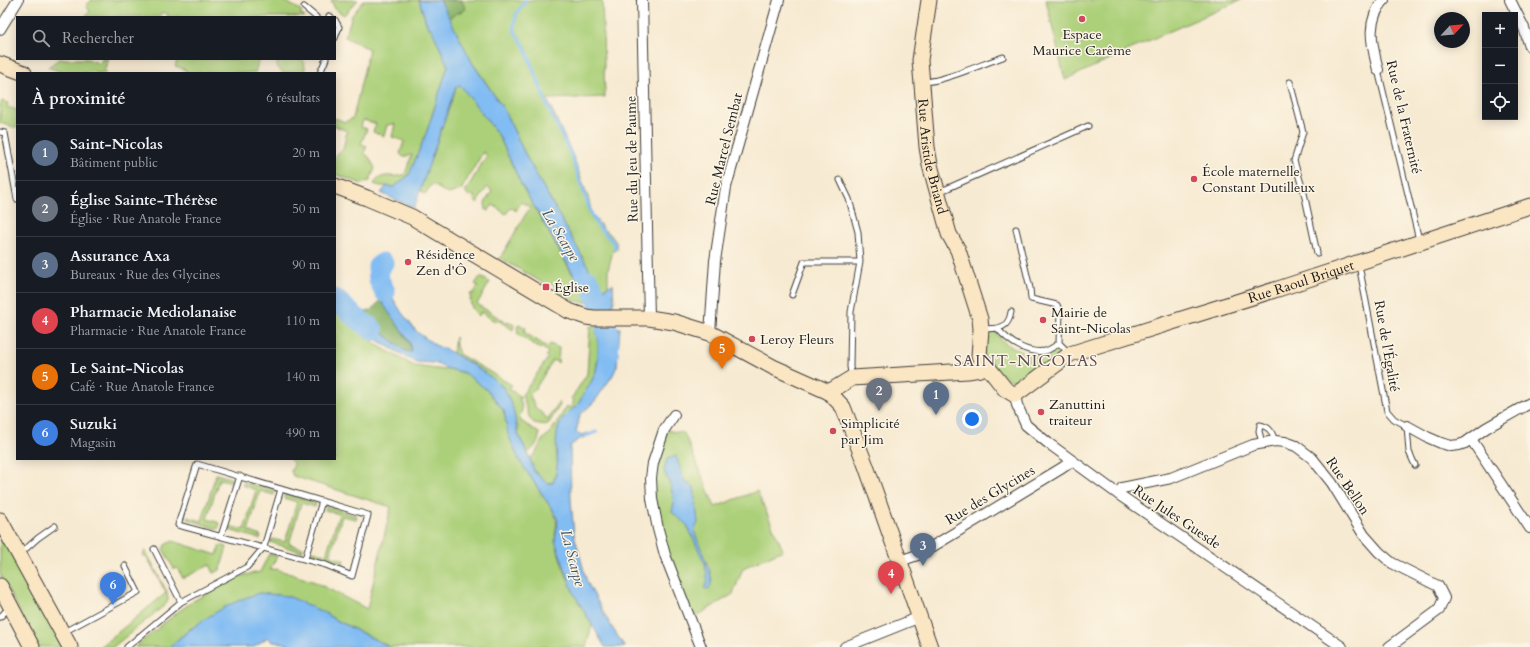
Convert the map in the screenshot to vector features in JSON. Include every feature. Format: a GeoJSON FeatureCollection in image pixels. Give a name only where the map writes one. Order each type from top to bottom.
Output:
{"type":"FeatureCollection","features":[{"type":"Feature","properties":{"kind":"street"},"geometry":{"type":"LineString","coordinates":[[0,29],[18,0]]}},
{"type":"Feature","properties":{"kind":"street","name":"Rue du Jeu de Paume"},"geometry":{"type":"LineString","coordinates":[[642,0],[649,318]]}},
{"type":"Feature","properties":{"kind":"street","name":"Rue Marcel Sembat"},"geometry":{"type":"LineString","coordinates":[[710,332],[715,261],[726,187],[779,0]]}},
{"type":"Feature","properties":{"kind":"street","name":"Rue Aristide Briand"},"geometry":{"type":"LineString","coordinates":[[929,0],[920,60],[927,147],[949,234],[958,250],[976,306],[981,329],[978,356],[1005,389],[1015,394]]}},
{"type":"Feature","properties":{"kind":"street","name":"Rue de la Fraternité"},"geometry":{"type":"LineString","coordinates":[[1378,70],[1371,37],[1371,26],[1379,6],[1384,0]]}},
{"type":"Feature","properties":{"kind":"street"},"geometry":{"type":"LineString","coordinates":[[1510,0],[1524,28],[1530,47]]}},
{"type":"Feature","properties":{"kind":"street"},"geometry":{"type":"LineString","coordinates":[[0,64],[21,72]]}},
{"type":"Feature","properties":{"kind":"street"},"geometry":{"type":"LineString","coordinates":[[336,186],[412,217],[569,311],[594,318],[649,318],[674,322],[710,332],[773,367],[829,392],[843,408],[866,466],[930,647]]}},
{"type":"Feature","properties":{"kind":"street","name":"Rue Raoul Briquet"},"geometry":{"type":"LineString","coordinates":[[1015,394],[1070,354],[1530,206]]}},
{"type":"Feature","properties":{"kind":"street"},"geometry":{"type":"LineString","coordinates":[[829,392],[852,378],[968,371],[980,369],[986,366]]}},
{"type":"Feature","properties":{"kind":"street","name":"Rue Jules Guesde"},"geometry":{"type":"LineString","coordinates":[[1015,394],[1017,405],[1026,425],[1072,461],[1342,647]]}},
{"type":"Feature","properties":{"kind":"street"},"geometry":{"type":"LineString","coordinates":[[1407,426],[1427,437],[1451,446],[1459,446],[1486,428],[1530,403]]}},
{"type":"Feature","properties":{"kind":"street"},"geometry":{"type":"LineString","coordinates":[[674,416],[664,430],[653,463],[651,478],[652,499],[665,555],[701,647]]}},
{"type":"Feature","properties":{"kind":"street"},"geometry":{"type":"LineString","coordinates":[[1471,439],[1530,528]]}},
{"type":"Feature","properties":{"kind":"street"},"geometry":{"type":"LineString","coordinates":[[1118,494],[1122,488],[1171,478],[1236,451],[1262,443],[1280,441]]}},
{"type":"Feature","properties":{"kind":"street","name":"Rue Bellon"},"geometry":{"type":"LineString","coordinates":[[1280,441],[1296,446],[1312,458],[1332,483],[1364,535],[1379,552],[1392,563],[1438,586],[1444,598],[1439,610],[1389,647]]}},
{"type":"Feature","properties":{"kind":"street","name":"Rue des Glycines"},"geometry":{"type":"LineString","coordinates":[[900,561],[920,554],[1072,461]]}},
{"type":"Feature","properties":{"kind":"street"},"geometry":{"type":"LineString","coordinates":[[0,520],[70,647]]}},
{"type":"Feature","properties":{"kind":"street"},"geometry":{"type":"LineString","coordinates":[[0,586],[32,647]]}},
{"type":"Feature","properties":{"kind":"street"},"geometry":{"type":"LineString","coordinates":[[845,647],[920,617]]}},
{"type":"Feature","properties":{"kind":"lane"},"geometry":{"type":"LineString","coordinates":[[304,7],[315,16]]}},
{"type":"Feature","properties":{"kind":"lane"},"geometry":{"type":"LineString","coordinates":[[336,22],[339,26],[336,35]]}},
{"type":"Feature","properties":{"kind":"lane"},"geometry":{"type":"LineString","coordinates":[[921,82],[931,81],[952,75],[1002,56]]}},
{"type":"Feature","properties":{"kind":"lane"},"geometry":{"type":"LineString","coordinates":[[320,72],[326,60]]}},
{"type":"Feature","properties":{"kind":"lane","name":"Rue de la Fraternité"},"geometry":{"type":"LineString","coordinates":[[1378,70],[1419,242]]}},
{"type":"Feature","properties":{"kind":"lane"},"geometry":{"type":"LineString","coordinates":[[1290,82],[1303,132],[1294,161],[1304,193],[1317,253]]}},
{"type":"Feature","properties":{"kind":"lane"},"geometry":{"type":"LineString","coordinates":[[937,191],[946,189],[1088,126]]}},
{"type":"Feature","properties":{"kind":"lane"},"geometry":{"type":"LineString","coordinates":[[0,132],[5,133],[16,194]]}},
{"type":"Feature","properties":{"kind":"lane"},"geometry":{"type":"LineString","coordinates":[[840,180],[848,199],[858,232],[860,262],[851,312],[850,368],[852,378]]}},
{"type":"Feature","properties":{"kind":"lane"},"geometry":{"type":"LineString","coordinates":[[1016,229],[1030,288],[1031,299],[1057,305],[1060,311],[1059,343],[1070,354]]}},
{"type":"Feature","properties":{"kind":"lane"},"geometry":{"type":"LineString","coordinates":[[792,295],[804,262],[860,262]]}},
{"type":"Feature","properties":{"kind":"lane","name":"Rue de l'Égalité"},"geometry":{"type":"LineString","coordinates":[[1358,262],[1388,411],[1394,419],[1407,426]]}},
{"type":"Feature","properties":{"kind":"lane"},"geometry":{"type":"LineString","coordinates":[[981,329],[998,329],[1006,324],[1011,312]]}},
{"type":"Feature","properties":{"kind":"lane"},"geometry":{"type":"LineString","coordinates":[[998,329],[1009,340],[1021,347],[1035,352],[1047,351],[1059,343]]}},
{"type":"Feature","properties":{"kind":"lane"},"geometry":{"type":"LineString","coordinates":[[1262,443],[1259,431],[1260,424],[1266,426],[1280,441]]}},
{"type":"Feature","properties":{"kind":"lane"},"geometry":{"type":"LineString","coordinates":[[1407,426],[1409,452],[1415,465]]}},
{"type":"Feature","properties":{"kind":"lane"},"geometry":{"type":"LineString","coordinates":[[197,464],[281,489],[368,515],[352,576],[326,565],[178,524],[197,464]]}},
{"type":"Feature","properties":{"kind":"lane"},"geometry":{"type":"LineString","coordinates":[[221,536],[240,476]]}},
{"type":"Feature","properties":{"kind":"lane"},"geometry":{"type":"LineString","coordinates":[[127,647],[181,602],[248,567],[264,547],[281,489]]}},
{"type":"Feature","properties":{"kind":"lane"},"geometry":{"type":"LineString","coordinates":[[304,559],[322,501]]}},
{"type":"Feature","properties":{"kind":"lane"},"geometry":{"type":"LineString","coordinates":[[19,554],[55,526]]}},
{"type":"Feature","properties":{"kind":"lane"},"geometry":{"type":"LineString","coordinates":[[154,549],[181,602]]}},
{"type":"Feature","properties":{"kind":"lane"},"geometry":{"type":"LineString","coordinates":[[63,633],[138,592],[125,566]]}},
{"type":"Feature","properties":{"kind":"lane"},"geometry":{"type":"LineString","coordinates":[[0,617],[11,606]]}},
{"type":"Feature","properties":{"kind":"green space"},"geometry":{"type":"Polygon","coordinates":[[[91,0],[283,0],[302,11],[300,14],[303,16],[167,16],[168,14],[162,12],[160,16],[86,16],[90,11],[86,6],[91,0]]]}},
{"type":"Feature","properties":{"kind":"green space"},"geometry":{"type":"Polygon","coordinates":[[[331,0],[358,0],[344,15],[335,9],[331,0]]]}},
{"type":"Feature","properties":{"kind":"green space"},"geometry":{"type":"Polygon","coordinates":[[[364,0],[419,0],[428,28],[431,27],[448,66],[427,131],[409,175],[394,187],[374,184],[377,180],[384,176],[401,176],[405,174],[412,155],[403,157],[400,154],[404,141],[392,137],[395,124],[387,125],[384,136],[373,132],[376,124],[363,120],[361,127],[367,129],[361,144],[367,146],[364,153],[369,157],[375,168],[369,182],[367,181],[362,184],[336,174],[336,155],[343,149],[347,131],[336,126],[336,118],[345,122],[353,118],[369,49],[345,37],[351,19],[350,18],[364,0]]]}},
{"type":"Feature","properties":{"kind":"green space"},"geometry":{"type":"Polygon","coordinates":[[[419,0],[461,0],[466,9],[428,28],[419,0]]]}},
{"type":"Feature","properties":{"kind":"green space"},"geometry":{"type":"Polygon","coordinates":[[[430,0],[602,0],[605,97],[547,99],[573,156],[588,197],[592,214],[604,230],[610,234],[616,242],[617,249],[613,251],[608,270],[608,287],[601,290],[527,158],[503,108],[430,0]]]}},
{"type":"Feature","properties":{"kind":"green space"},"geometry":{"type":"Polygon","coordinates":[[[1046,0],[1241,0],[1065,80],[1046,0]]]}},
{"type":"Feature","properties":{"kind":"green space"},"geometry":{"type":"Polygon","coordinates":[[[58,60],[90,60],[100,64],[102,60],[108,60],[104,72],[61,72],[48,67],[58,60]]]}},
{"type":"Feature","properties":{"kind":"green space"},"geometry":{"type":"Polygon","coordinates":[[[175,60],[259,60],[255,72],[185,72],[186,70],[175,66],[177,61],[175,60]]]}},
{"type":"Feature","properties":{"kind":"green space"},"geometry":{"type":"Polygon","coordinates":[[[277,60],[303,60],[305,67],[304,72],[281,72],[277,66],[277,60]]]}},
{"type":"Feature","properties":{"kind":"green space"},"geometry":{"type":"Polygon","coordinates":[[[457,85],[462,86],[499,136],[521,184],[581,289],[590,302],[579,302],[567,298],[554,291],[556,287],[551,283],[548,286],[500,258],[530,207],[521,202],[516,211],[511,207],[506,214],[493,205],[488,211],[486,210],[485,203],[492,191],[487,187],[477,203],[474,196],[471,194],[470,197],[465,192],[487,155],[483,152],[461,190],[448,194],[432,184],[425,194],[420,190],[457,85]]]}},
{"type":"Feature","properties":{"kind":"green space"},"geometry":{"type":"Polygon","coordinates":[[[2,101],[8,103],[7,107],[16,110],[16,128],[0,123],[0,105],[2,101]]]}},
{"type":"Feature","properties":{"kind":"green space"},"geometry":{"type":"Polygon","coordinates":[[[480,277],[490,282],[477,304],[507,323],[508,321],[514,325],[513,330],[498,320],[496,322],[481,312],[479,316],[472,308],[470,300],[471,293],[473,294],[478,286],[475,284],[480,277]]]}},
{"type":"Feature","properties":{"kind":"green space"},"geometry":{"type":"Polygon","coordinates":[[[381,300],[409,342],[412,352],[405,351],[383,333],[354,316],[371,310],[381,300]]]}},
{"type":"Feature","properties":{"kind":"green space"},"geometry":{"type":"Polygon","coordinates":[[[336,308],[375,339],[373,343],[414,366],[445,370],[445,368],[465,373],[487,390],[503,410],[519,460],[554,512],[556,517],[555,538],[562,564],[566,575],[592,625],[586,647],[390,647],[307,605],[191,628],[169,647],[135,647],[179,611],[195,600],[240,576],[260,572],[269,554],[277,556],[270,570],[276,569],[315,582],[367,609],[391,507],[293,476],[291,471],[294,465],[290,460],[336,460],[336,308]]]}},
{"type":"Feature","properties":{"kind":"green space"},"geometry":{"type":"Polygon","coordinates":[[[519,324],[526,328],[524,332],[547,347],[550,344],[559,348],[558,363],[553,360],[534,391],[529,393],[535,407],[548,419],[559,402],[560,405],[549,423],[545,425],[534,423],[530,419],[522,395],[548,358],[546,356],[548,352],[541,347],[540,349],[517,333],[517,327],[519,324]]]}},
{"type":"Feature","properties":{"kind":"green space"},"geometry":{"type":"Polygon","coordinates":[[[590,326],[596,327],[597,332],[598,354],[595,374],[577,406],[563,419],[559,426],[557,434],[558,459],[556,474],[553,483],[547,483],[534,471],[530,458],[535,454],[543,439],[550,433],[567,406],[570,408],[574,401],[571,399],[587,374],[590,326]]]}},
{"type":"Feature","properties":{"kind":"green space"},"geometry":{"type":"Polygon","coordinates":[[[993,331],[1004,342],[1024,353],[1031,355],[1043,355],[1061,349],[1064,353],[1026,382],[1012,381],[997,370],[984,355],[985,335],[993,331]]]}},
{"type":"Feature","properties":{"kind":"green space"},"geometry":{"type":"Polygon","coordinates":[[[455,337],[459,354],[512,385],[509,389],[520,396],[522,411],[519,416],[521,421],[539,433],[539,439],[533,449],[528,453],[518,434],[518,426],[473,365],[453,353],[455,337]]]}},
{"type":"Feature","properties":{"kind":"green space"},"geometry":{"type":"Polygon","coordinates":[[[664,430],[684,433],[715,507],[757,491],[783,550],[743,568],[733,594],[700,614],[689,618],[665,555],[651,478],[664,430]]]}},
{"type":"Feature","properties":{"kind":"green space"},"geometry":{"type":"Polygon","coordinates":[[[216,474],[233,479],[232,482],[219,479],[207,519],[220,523],[218,529],[187,519],[188,517],[202,521],[216,474]]]}},
{"type":"Feature","properties":{"kind":"green space"},"geometry":{"type":"Polygon","coordinates":[[[244,482],[275,491],[274,495],[260,491],[248,531],[261,536],[260,539],[229,530],[230,526],[244,530],[256,490],[242,485],[244,482]]]}},
{"type":"Feature","properties":{"kind":"green space"},"geometry":{"type":"Polygon","coordinates":[[[285,494],[316,503],[315,507],[301,503],[289,544],[303,548],[302,552],[270,542],[272,539],[285,542],[297,502],[284,498],[285,494]]]}},
{"type":"Feature","properties":{"kind":"green space"},"geometry":{"type":"Polygon","coordinates":[[[326,506],[357,516],[356,519],[342,516],[330,556],[344,560],[343,564],[312,555],[313,551],[326,555],[339,514],[325,510],[326,506]]]}},
{"type":"Feature","properties":{"kind":"green space"},"geometry":{"type":"Polygon","coordinates":[[[0,532],[63,647],[38,647],[0,574],[0,532]]]}},
{"type":"Feature","properties":{"kind":"green space"},"geometry":{"type":"Polygon","coordinates":[[[173,541],[217,555],[220,545],[227,547],[220,570],[214,573],[210,565],[183,578],[177,568],[174,569],[163,549],[166,544],[173,541]]]}},
{"type":"Feature","properties":{"kind":"green space"},"geometry":{"type":"Polygon","coordinates":[[[145,550],[167,592],[168,600],[166,604],[113,647],[100,647],[166,593],[147,557],[143,556],[145,550]]]}},
{"type":"Feature","properties":{"kind":"water"},"geometry":{"type":"Polygon","coordinates":[[[419,0],[440,0],[473,64],[503,108],[527,158],[601,290],[613,284],[614,302],[612,306],[592,306],[521,184],[499,136],[461,86],[458,85],[456,87],[414,208],[381,193],[387,186],[394,187],[409,175],[427,131],[448,66],[431,28],[428,28],[419,0]]]}},
{"type":"Feature","properties":{"kind":"water"},"geometry":{"type":"Polygon","coordinates":[[[377,262],[386,287],[402,313],[417,332],[435,345],[453,353],[473,365],[504,388],[513,408],[518,434],[530,458],[534,471],[547,483],[553,483],[556,476],[556,440],[560,423],[566,414],[579,403],[595,373],[598,359],[598,337],[596,327],[620,328],[617,366],[613,375],[595,401],[580,415],[576,432],[582,435],[589,433],[590,435],[578,440],[570,446],[571,500],[574,534],[587,582],[611,626],[625,647],[605,647],[574,594],[555,541],[558,520],[519,460],[508,434],[504,411],[487,390],[465,373],[445,368],[435,363],[415,362],[375,339],[336,308],[336,300],[354,316],[383,333],[405,351],[412,352],[408,339],[385,306],[376,290],[373,282],[372,264],[377,262]]]}},
{"type":"Feature","properties":{"kind":"water"},"geometry":{"type":"Polygon","coordinates":[[[676,456],[685,482],[694,487],[698,523],[694,531],[712,580],[709,590],[704,588],[708,582],[705,564],[687,525],[672,512],[674,502],[671,487],[664,471],[667,459],[676,456]]]}},
{"type":"Feature","properties":{"kind":"water"},"geometry":{"type":"Polygon","coordinates":[[[259,593],[288,596],[325,613],[390,647],[294,647],[284,643],[272,642],[268,637],[254,647],[169,647],[211,615],[246,597],[259,593]]]}},
{"type":"Feature","properties":{"kind":"waterway"},"geometry":{"type":"LineString","coordinates":[[526,0],[517,13],[514,25],[515,32],[524,45],[548,107],[571,155],[592,216],[598,226],[614,243],[615,249]]}},
{"type":"Feature","properties":{"kind":"waterway","name":"La Scarpe"},"geometry":{"type":"LineString","coordinates":[[383,263],[378,267],[379,280],[385,292]]}},
{"type":"Feature","properties":{"kind":"waterway","name":"La Scarpe"},"geometry":{"type":"LineString","coordinates":[[588,280],[597,297],[604,317],[608,337],[608,355]]}},
{"type":"Feature","properties":{"kind":"waterway"},"geometry":{"type":"LineString","coordinates":[[336,300],[373,330]]}},
{"type":"Feature","properties":{"kind":"waterway"},"geometry":{"type":"LineString","coordinates":[[586,436],[596,432]]}},
{"type":"Feature","properties":{"kind":"place","name":"Espace Maurice Carême"},"geometry":{"type":"Point","coordinates":[1082,19]}},
{"type":"Feature","properties":{"kind":"place","name":"École maternelle Constant Dutilleux"},"geometry":{"type":"Point","coordinates":[1194,179]}},
{"type":"Feature","properties":{"kind":"place","name":"Résidence Zen d'Ô"},"geometry":{"type":"Point","coordinates":[408,262]}},
{"type":"Feature","properties":{"kind":"place","name":"Église"},"geometry":{"type":"Point","coordinates":[546,287]}},
{"type":"Feature","properties":{"kind":"place","name":"Mairie de Saint-Nicolas"},"geometry":{"type":"Point","coordinates":[1043,320]}},
{"type":"Feature","properties":{"kind":"place","name":"Leroy Fleurs"},"geometry":{"type":"Point","coordinates":[752,339]}},
{"type":"Feature","properties":{"kind":"place","name":"Le Saint-Nicolas"},"geometry":{"type":"Point","coordinates":[722,369]}},
{"type":"Feature","properties":{"kind":"place","name":"Église Sainte-Thérèse"},"geometry":{"type":"Point","coordinates":[879,411]}},
{"type":"Feature","properties":{"kind":"place","name":"Zanuttini traiteur"},"geometry":{"type":"Point","coordinates":[1041,412]}},
{"type":"Feature","properties":{"kind":"place","name":"Saint-Nicolas"},"geometry":{"type":"Point","coordinates":[936,415]}},
{"type":"Feature","properties":{"kind":"place","name":"Simplicité par Jim"},"geometry":{"type":"Point","coordinates":[833,431]}},
{"type":"Feature","properties":{"kind":"place","name":"Assurance Axa"},"geometry":{"type":"Point","coordinates":[923,566]}},
{"type":"Feature","properties":{"kind":"place","name":"Pharmacie Mediolanaise"},"geometry":{"type":"Point","coordinates":[891,594]}},
{"type":"Feature","properties":{"kind":"place","name":"Suzuki"},"geometry":{"type":"Point","coordinates":[113,605]}},
{"type":"Feature","properties":{"kind":"district","name":"SAINT-NICOLAS"},"geometry":{"type":"Point","coordinates":[1026,361]}}]}
